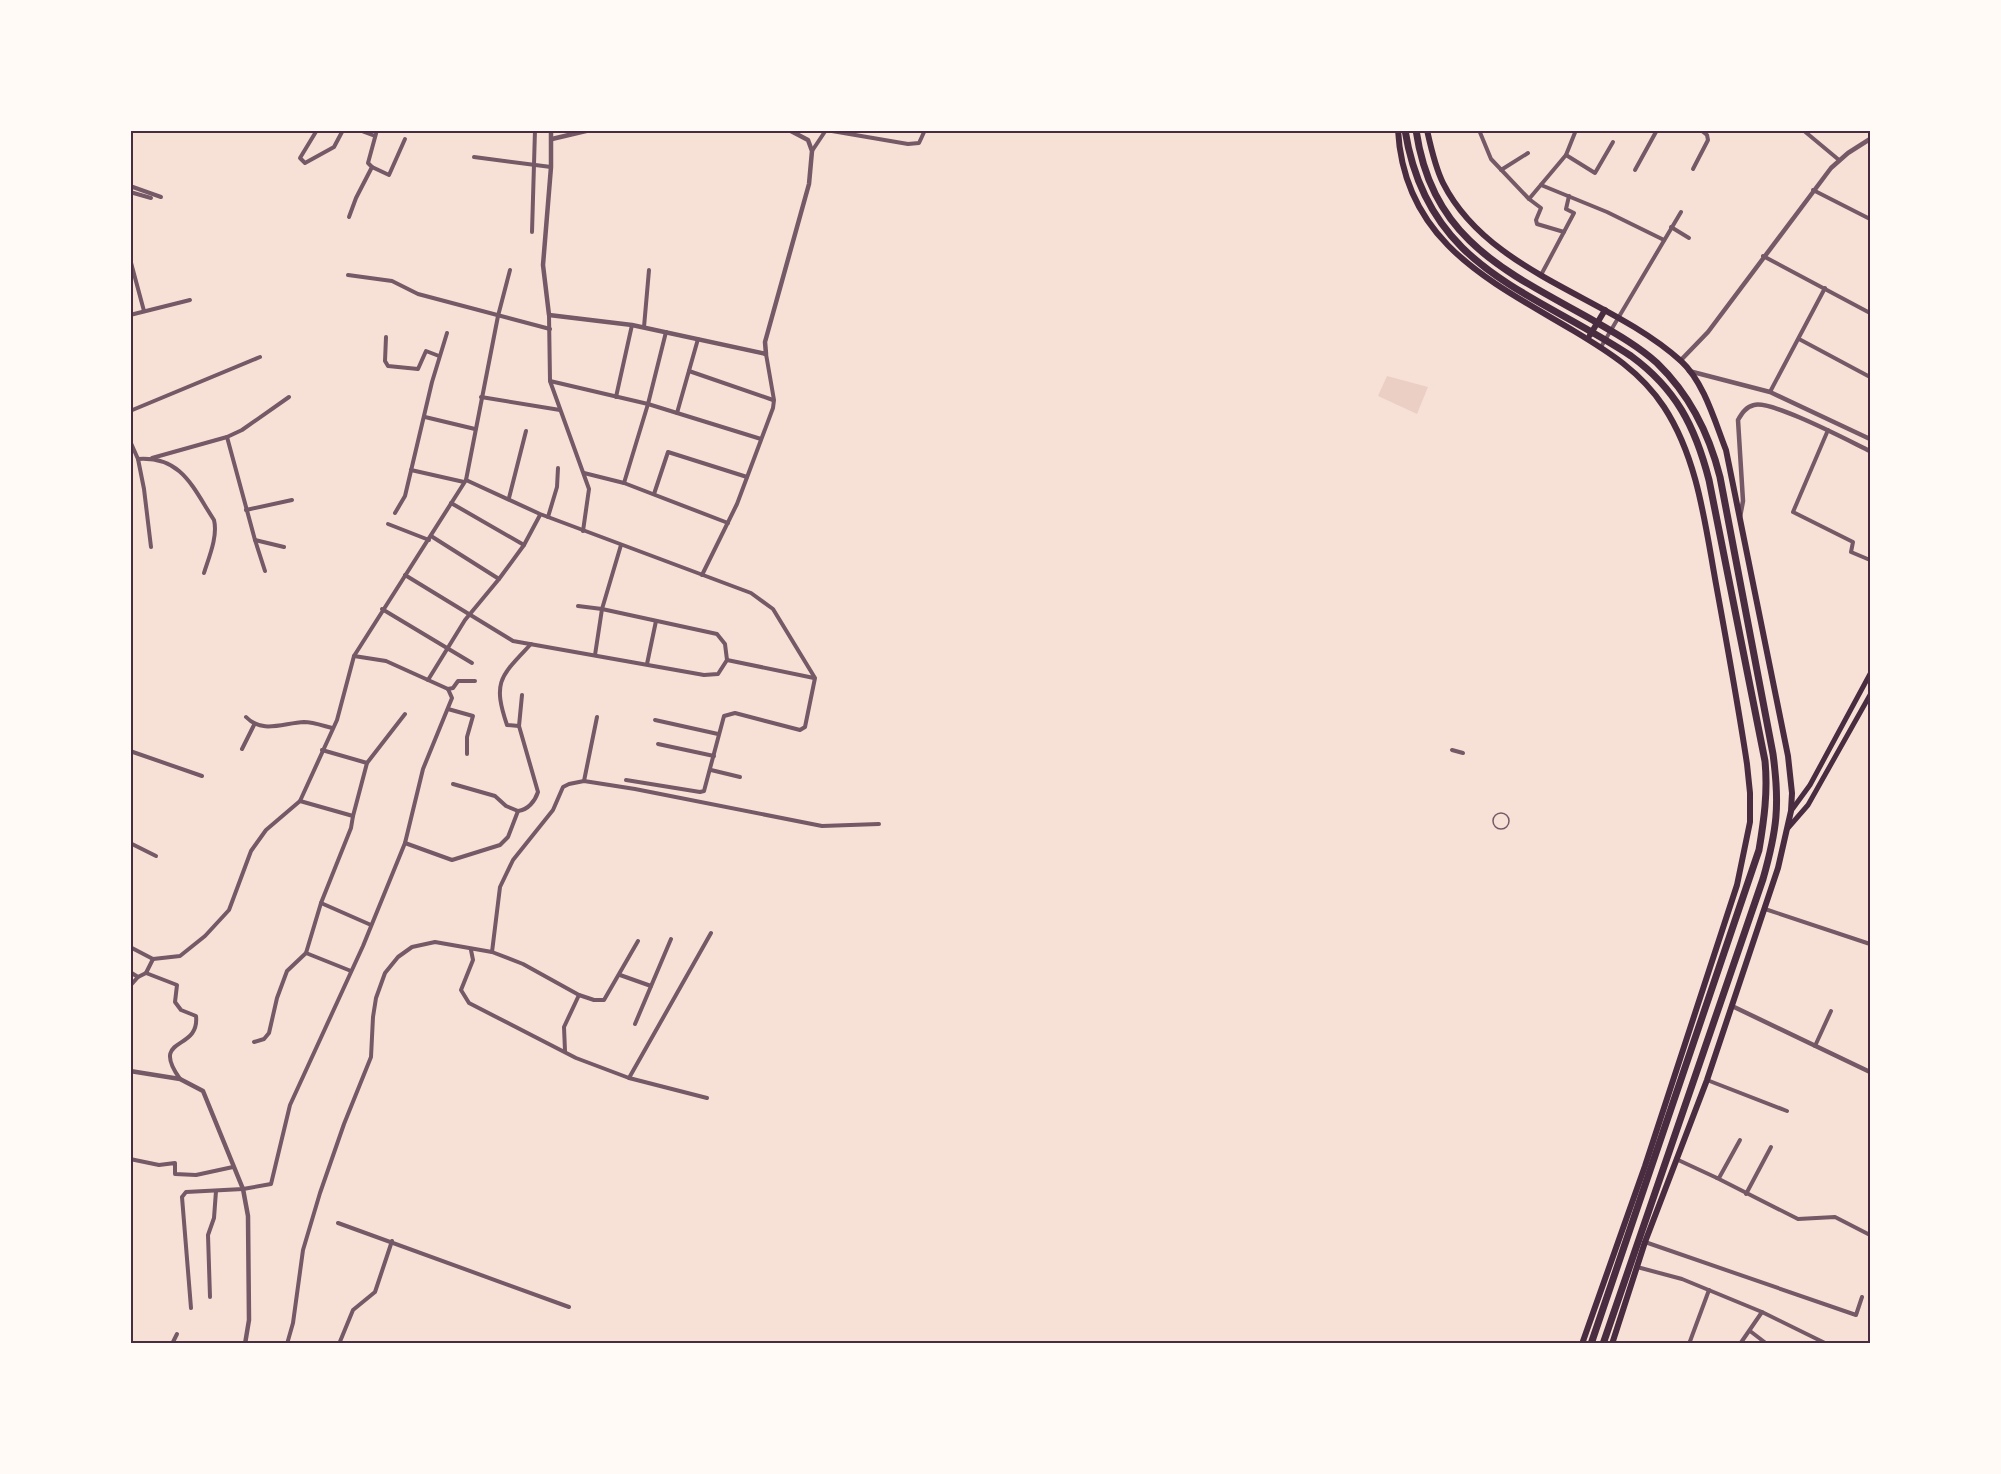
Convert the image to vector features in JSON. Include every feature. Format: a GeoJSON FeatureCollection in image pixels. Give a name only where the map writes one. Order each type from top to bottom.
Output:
{"type":"FeatureCollection","features":[{"type":"Feature","properties":{"kind":"highway"},"geometry":{"type":"LineString","coordinates":[[1398,130],[1399,150],[1416,203],[1424,218],[1451,250],[1477,272],[1620,359],[1643,381],[1674,423],[1689,460],[1705,521],[1738,704],[1750,793],[1750,822],[1737,885],[1640,1182],[1582,1344]]}},
{"type":"Feature","properties":{"kind":"highway"},"geometry":{"type":"LineString","coordinates":[[1405,130],[1420,190],[1439,221],[1460,248],[1515,289],[1631,356],[1649,369],[1677,401],[1697,440],[1709,480],[1765,761],[1766,803],[1759,850],[1591,1344]]}},
{"type":"Feature","properties":{"kind":"highway"},"geometry":{"type":"LineString","coordinates":[[1416,130],[1424,168],[1442,206],[1467,240],[1482,254],[1520,279],[1637,347],[1671,377],[1697,414],[1708,436],[1720,477],[1773,754],[1778,798],[1777,820],[1769,857],[1603,1344]]}},
{"type":"Feature","properties":{"kind":"highway"},"geometry":{"type":"LineString","coordinates":[[1427,130],[1443,183],[1464,216],[1495,245],[1542,275],[1619,318],[1680,361],[1689,370],[1710,406],[1726,450],[1788,756],[1792,793],[1791,811],[1778,868],[1707,1080],[1645,1242],[1612,1344]]}},
{"type":"Feature","properties":{"kind":"highway"},"geometry":{"type":"LineString","coordinates":[[1587,339],[1605,310]]}},
{"type":"Feature","properties":{"kind":"highway"},"geometry":{"type":"LineString","coordinates":[[1640,1182],[1664,1192]]}},
{"type":"Feature","properties":{"kind":"main road"},"geometry":{"type":"LineString","coordinates":[[1791,811],[1810,785],[1870,674]]}},
{"type":"Feature","properties":{"kind":"main road"},"geometry":{"type":"LineString","coordinates":[[1786,830],[1808,805],[1870,695]]}},
{"type":"Feature","properties":{"kind":"street"},"geometry":{"type":"LineString","coordinates":[[317,130],[300,158],[305,163],[333,147],[343,130]]}},
{"type":"Feature","properties":{"kind":"street"},"geometry":{"type":"LineString","coordinates":[[359,130],[376,133],[368,163],[389,175],[405,139]]}},
{"type":"Feature","properties":{"kind":"street"},"geometry":{"type":"LineString","coordinates":[[532,232],[535,130]]}},
{"type":"Feature","properties":{"kind":"street"},"geometry":{"type":"LineString","coordinates":[[551,130],[551,167],[543,265],[550,329],[550,381],[589,489],[583,531]]}},
{"type":"Feature","properties":{"kind":"street"},"geometry":{"type":"LineString","coordinates":[[552,139],[590,130]]}},
{"type":"Feature","properties":{"kind":"street"},"geometry":{"type":"LineString","coordinates":[[702,575],[737,504],[773,408],[774,400],[765,342],[809,184],[812,151],[808,140],[789,130]]}},
{"type":"Feature","properties":{"kind":"street"},"geometry":{"type":"LineString","coordinates":[[812,151],[826,130],[908,144],[919,142],[925,130]]}},
{"type":"Feature","properties":{"kind":"street"},"geometry":{"type":"LineString","coordinates":[[1479,130],[1491,159],[1528,199],[1541,208],[1536,220],[1537,224],[1564,232]]}},
{"type":"Feature","properties":{"kind":"street"},"geometry":{"type":"LineString","coordinates":[[1528,199],[1566,155],[1576,130]]}},
{"type":"Feature","properties":{"kind":"street"},"geometry":{"type":"LineString","coordinates":[[1635,170],[1657,130]]}},
{"type":"Feature","properties":{"kind":"street"},"geometry":{"type":"LineString","coordinates":[[1693,168],[1708,140],[1707,135],[1701,130]]}},
{"type":"Feature","properties":{"kind":"street"},"geometry":{"type":"LineString","coordinates":[[1803,130],[1839,160]]}},
{"type":"Feature","properties":{"kind":"street"},"geometry":{"type":"LineString","coordinates":[[1680,361],[1708,332],[1763,256],[1839,160],[1870,139]]}},
{"type":"Feature","properties":{"kind":"street"},"geometry":{"type":"LineString","coordinates":[[1566,155],[1595,173],[1613,142]]}},
{"type":"Feature","properties":{"kind":"street"},"geometry":{"type":"LineString","coordinates":[[1501,170],[1528,153]]}},
{"type":"Feature","properties":{"kind":"street"},"geometry":{"type":"LineString","coordinates":[[474,157],[551,167]]}},
{"type":"Feature","properties":{"kind":"street"},"geometry":{"type":"LineString","coordinates":[[349,218],[356,198],[372,167]]}},
{"type":"Feature","properties":{"kind":"street"},"geometry":{"type":"LineString","coordinates":[[1541,185],[1607,212],[1664,240]]}},
{"type":"Feature","properties":{"kind":"street"},"geometry":{"type":"LineString","coordinates":[[130,186],[161,197]]}},
{"type":"Feature","properties":{"kind":"street"},"geometry":{"type":"LineString","coordinates":[[1814,190],[1870,219]]}},
{"type":"Feature","properties":{"kind":"street"},"geometry":{"type":"LineString","coordinates":[[130,192],[151,198]]}},
{"type":"Feature","properties":{"kind":"street"},"geometry":{"type":"LineString","coordinates":[[1542,275],[1574,213],[1566,209],[1569,196]]}},
{"type":"Feature","properties":{"kind":"street"},"geometry":{"type":"LineString","coordinates":[[1601,347],[1681,212]]}},
{"type":"Feature","properties":{"kind":"street"},"geometry":{"type":"LineString","coordinates":[[1671,227],[1689,238]]}},
{"type":"Feature","properties":{"kind":"street"},"geometry":{"type":"LineString","coordinates":[[1763,256],[1870,313]]}},
{"type":"Feature","properties":{"kind":"street"},"geometry":{"type":"LineString","coordinates":[[130,259],[144,311]]}},
{"type":"Feature","properties":{"kind":"street"},"geometry":{"type":"LineString","coordinates":[[130,947],[153,959],[180,956],[205,936],[229,910],[252,851],[266,830],[300,801],[337,720],[354,656],[465,481],[498,316],[510,270]]}},
{"type":"Feature","properties":{"kind":"street"},"geometry":{"type":"LineString","coordinates":[[644,327],[649,270]]}},
{"type":"Feature","properties":{"kind":"street"},"geometry":{"type":"LineString","coordinates":[[348,275],[392,281],[418,294],[550,329]]}},
{"type":"Feature","properties":{"kind":"street"},"geometry":{"type":"LineString","coordinates":[[1770,392],[1825,288]]}},
{"type":"Feature","properties":{"kind":"street"},"geometry":{"type":"LineString","coordinates":[[130,315],[190,300]]}},
{"type":"Feature","properties":{"kind":"street"},"geometry":{"type":"LineString","coordinates":[[549,315],[644,327],[766,354]]}},
{"type":"Feature","properties":{"kind":"street"},"geometry":{"type":"LineString","coordinates":[[616,397],[632,325]]}},
{"type":"Feature","properties":{"kind":"street"},"geometry":{"type":"LineString","coordinates":[[624,483],[648,404],[666,332]]}},
{"type":"Feature","properties":{"kind":"street"},"geometry":{"type":"LineString","coordinates":[[395,513],[405,496],[439,356],[447,333]]}},
{"type":"Feature","properties":{"kind":"street"},"geometry":{"type":"LineString","coordinates":[[386,337],[385,362],[388,366],[418,369],[426,351],[439,356]]}},
{"type":"Feature","properties":{"kind":"street"},"geometry":{"type":"LineString","coordinates":[[677,413],[698,339]]}},
{"type":"Feature","properties":{"kind":"street"},"geometry":{"type":"LineString","coordinates":[[1799,339],[1870,377]]}},
{"type":"Feature","properties":{"kind":"street"},"geometry":{"type":"LineString","coordinates":[[130,411],[260,357]]}},
{"type":"Feature","properties":{"kind":"street"},"geometry":{"type":"LineString","coordinates":[[1689,370],[1770,392],[1870,439]]}},
{"type":"Feature","properties":{"kind":"street"},"geometry":{"type":"LineString","coordinates":[[689,371],[774,400]]}},
{"type":"Feature","properties":{"kind":"street"},"geometry":{"type":"LineString","coordinates":[[550,381],[648,404],[761,439]]}},
{"type":"Feature","properties":{"kind":"street"},"geometry":{"type":"LineString","coordinates":[[138,459],[151,458],[226,437],[242,430],[289,397]]}},
{"type":"Feature","properties":{"kind":"street"},"geometry":{"type":"LineString","coordinates":[[482,397],[560,410]]}},
{"type":"Feature","properties":{"kind":"street"},"geometry":{"type":"LineString","coordinates":[[1740,519],[1743,501],[1738,420],[1743,411],[1755,404],[1767,405],[1828,430],[1870,451]]}},
{"type":"Feature","properties":{"kind":"street"},"geometry":{"type":"LineString","coordinates":[[425,417],[475,429]]}},
{"type":"Feature","properties":{"kind":"street"},"geometry":{"type":"LineString","coordinates":[[1828,430],[1793,512],[1853,542],[1851,552],[1870,560]]}},
{"type":"Feature","properties":{"kind":"street"},"geometry":{"type":"LineString","coordinates":[[509,498],[526,431]]}},
{"type":"Feature","properties":{"kind":"street"},"geometry":{"type":"LineString","coordinates":[[226,437],[266,571]]}},
{"type":"Feature","properties":{"kind":"street"},"geometry":{"type":"LineString","coordinates":[[130,441],[138,459],[144,489],[151,547]]}},
{"type":"Feature","properties":{"kind":"street"},"geometry":{"type":"LineString","coordinates":[[654,494],[668,452],[747,477]]}},
{"type":"Feature","properties":{"kind":"street"},"geometry":{"type":"LineString","coordinates":[[151,458],[164,461],[184,473],[214,520],[215,534],[204,573]]}},
{"type":"Feature","properties":{"kind":"street"},"geometry":{"type":"LineString","coordinates":[[548,517],[557,487],[558,468]]}},
{"type":"Feature","properties":{"kind":"street"},"geometry":{"type":"LineString","coordinates":[[411,471],[465,481],[583,531],[751,593],[773,609],[815,678],[805,727],[800,730],[735,713],[724,716],[704,791],[626,780]]}},
{"type":"Feature","properties":{"kind":"street"},"geometry":{"type":"LineString","coordinates":[[583,472],[624,483],[728,523]]}},
{"type":"Feature","properties":{"kind":"street"},"geometry":{"type":"LineString","coordinates":[[246,510],[292,500]]}},
{"type":"Feature","properties":{"kind":"street"},"geometry":{"type":"LineString","coordinates":[[451,503],[524,545]]}},
{"type":"Feature","properties":{"kind":"street"},"geometry":{"type":"LineString","coordinates":[[428,680],[470,615],[524,545],[540,514]]}},
{"type":"Feature","properties":{"kind":"street"},"geometry":{"type":"LineString","coordinates":[[388,524],[430,538],[499,579]]}},
{"type":"Feature","properties":{"kind":"street"},"geometry":{"type":"LineString","coordinates":[[255,540],[284,548]]}},
{"type":"Feature","properties":{"kind":"street"},"geometry":{"type":"LineString","coordinates":[[595,655],[602,609],[621,545]]}},
{"type":"Feature","properties":{"kind":"street"},"geometry":{"type":"LineString","coordinates":[[405,575],[513,641],[704,675],[718,674],[727,660],[725,644],[717,634],[578,606]]}},
{"type":"Feature","properties":{"kind":"street"},"geometry":{"type":"LineString","coordinates":[[382,609],[472,663]]}},
{"type":"Feature","properties":{"kind":"street"},"geometry":{"type":"LineString","coordinates":[[646,664],[656,621]]}},
{"type":"Feature","properties":{"kind":"street"},"geometry":{"type":"LineString","coordinates":[[519,726],[507,725],[501,709],[499,685],[506,672],[530,644]]}},
{"type":"Feature","properties":{"kind":"street"},"geometry":{"type":"LineString","coordinates":[[354,656],[387,662],[448,689],[453,688],[458,681],[475,681]]}},
{"type":"Feature","properties":{"kind":"street"},"geometry":{"type":"LineString","coordinates":[[727,660],[815,678]]}},
{"type":"Feature","properties":{"kind":"street"},"geometry":{"type":"LineString","coordinates":[[191,1308],[182,1197],[186,1192],[243,1189],[271,1184],[290,1105],[371,926],[405,843],[423,769],[452,698],[448,689]]}},
{"type":"Feature","properties":{"kind":"street"},"geometry":{"type":"LineString","coordinates":[[453,784],[495,796],[506,806],[519,811],[524,810],[536,799],[538,792],[536,781],[519,726],[522,695]]}},
{"type":"Feature","properties":{"kind":"street"},"geometry":{"type":"LineString","coordinates":[[448,709],[473,716],[467,737],[467,754]]}},
{"type":"Feature","properties":{"kind":"street"},"geometry":{"type":"LineString","coordinates":[[254,1042],[264,1039],[269,1033],[277,998],[287,971],[306,953],[321,903],[351,828],[368,763],[405,714]]}},
{"type":"Feature","properties":{"kind":"street"},"geometry":{"type":"LineString","coordinates":[[246,717],[254,724],[270,727],[307,722],[332,728]]}},
{"type":"Feature","properties":{"kind":"street"},"geometry":{"type":"LineString","coordinates":[[584,781],[597,717]]}},
{"type":"Feature","properties":{"kind":"street"},"geometry":{"type":"LineString","coordinates":[[655,720],[718,734]]}},
{"type":"Feature","properties":{"kind":"street"},"geometry":{"type":"LineString","coordinates":[[242,749],[254,724]]}},
{"type":"Feature","properties":{"kind":"street"},"geometry":{"type":"LineString","coordinates":[[658,744],[714,756]]}},
{"type":"Feature","properties":{"kind":"street"},"geometry":{"type":"LineString","coordinates":[[322,750],[368,763]]}},
{"type":"Feature","properties":{"kind":"street"},"geometry":{"type":"LineString","coordinates":[[1452,750],[1463,753]]}},
{"type":"Feature","properties":{"kind":"street"},"geometry":{"type":"LineString","coordinates":[[130,751],[202,776]]}},
{"type":"Feature","properties":{"kind":"street"},"geometry":{"type":"LineString","coordinates":[[711,770],[740,777]]}},
{"type":"Feature","properties":{"kind":"street"},"geometry":{"type":"LineString","coordinates":[[492,952],[500,887],[513,860],[553,810],[563,787],[584,781],[812,825],[832,827],[879,824]]}},
{"type":"Feature","properties":{"kind":"street"},"geometry":{"type":"LineString","coordinates":[[300,801],[353,816]]}},
{"type":"Feature","properties":{"kind":"street"},"geometry":{"type":"LineString","coordinates":[[405,843],[452,860],[500,845],[508,837],[519,811]]}},
{"type":"Feature","properties":{"kind":"street"},"geometry":{"type":"LineString","coordinates":[[130,843],[156,856]]}},
{"type":"Feature","properties":{"kind":"street"},"geometry":{"type":"LineString","coordinates":[[321,903],[371,926]]}},
{"type":"Feature","properties":{"kind":"street"},"geometry":{"type":"LineString","coordinates":[[1764,909],[1870,944]]}},
{"type":"Feature","properties":{"kind":"street"},"geometry":{"type":"LineString","coordinates":[[629,1078],[711,933]]}},
{"type":"Feature","properties":{"kind":"street"},"geometry":{"type":"LineString","coordinates":[[635,1024],[671,939]]}},
{"type":"Feature","properties":{"kind":"street"},"geometry":{"type":"LineString","coordinates":[[286,1344],[293,1323],[307,1239],[344,1124],[371,1057],[376,998],[385,973],[398,957],[412,947],[435,942],[492,952],[523,964],[579,995],[594,1000],[604,1000],[638,941]]}},
{"type":"Feature","properties":{"kind":"street"},"geometry":{"type":"LineString","coordinates":[[471,950],[473,960],[461,990],[469,1003],[565,1052],[629,1078],[707,1098]]}},
{"type":"Feature","properties":{"kind":"street"},"geometry":{"type":"LineString","coordinates":[[306,953],[351,971]]}},
{"type":"Feature","properties":{"kind":"street"},"geometry":{"type":"LineString","coordinates":[[130,986],[138,977],[146,973],[153,959]]}},
{"type":"Feature","properties":{"kind":"street"},"geometry":{"type":"LineString","coordinates":[[130,972],[138,977]]}},
{"type":"Feature","properties":{"kind":"street"},"geometry":{"type":"LineString","coordinates":[[146,973],[177,985],[175,1002],[181,1010],[196,1016],[197,1027],[192,1035],[176,1045],[170,1053],[170,1064],[180,1079]]}},
{"type":"Feature","properties":{"kind":"street"},"geometry":{"type":"LineString","coordinates":[[620,975],[651,987]]}},
{"type":"Feature","properties":{"kind":"street"},"geometry":{"type":"LineString","coordinates":[[565,1052],[564,1027],[579,995]]}},
{"type":"Feature","properties":{"kind":"street"},"geometry":{"type":"LineString","coordinates":[[1732,1006],[1870,1072]]}},
{"type":"Feature","properties":{"kind":"street"},"geometry":{"type":"LineString","coordinates":[[1815,1046],[1831,1011]]}},
{"type":"Feature","properties":{"kind":"street"},"geometry":{"type":"LineString","coordinates":[[130,1071],[180,1079],[203,1091],[243,1189],[248,1216],[249,1320],[245,1344]]}},
{"type":"Feature","properties":{"kind":"street"},"geometry":{"type":"LineString","coordinates":[[1707,1080],[1787,1111]]}},
{"type":"Feature","properties":{"kind":"street"},"geometry":{"type":"LineString","coordinates":[[1717,1178],[1721,1176],[1740,1140]]}},
{"type":"Feature","properties":{"kind":"street"},"geometry":{"type":"LineString","coordinates":[[1746,1194],[1771,1147]]}},
{"type":"Feature","properties":{"kind":"street"},"geometry":{"type":"LineString","coordinates":[[1676,1159],[1798,1220],[1835,1217],[1870,1235]]}},
{"type":"Feature","properties":{"kind":"street"},"geometry":{"type":"LineString","coordinates":[[130,1160],[159,1165],[175,1163],[175,1174],[196,1175],[233,1167]]}},
{"type":"Feature","properties":{"kind":"street"},"geometry":{"type":"LineString","coordinates":[[210,1297],[208,1235],[214,1218],[216,1191]]}},
{"type":"Feature","properties":{"kind":"street"},"geometry":{"type":"LineString","coordinates":[[338,1223],[568,1307]]}},
{"type":"Feature","properties":{"kind":"street"},"geometry":{"type":"LineString","coordinates":[[339,1344],[353,1310],[375,1292],[392,1241]]}},
{"type":"Feature","properties":{"kind":"street"},"geometry":{"type":"LineString","coordinates":[[1645,1242],[1856,1315],[1862,1297]]}},
{"type":"Feature","properties":{"kind":"street"},"geometry":{"type":"LineString","coordinates":[[1637,1267],[1682,1279],[1762,1312],[1827,1344]]}},
{"type":"Feature","properties":{"kind":"street"},"geometry":{"type":"LineString","coordinates":[[1689,1344],[1709,1290]]}},
{"type":"Feature","properties":{"kind":"street"},"geometry":{"type":"LineString","coordinates":[[1740,1344],[1762,1312]]}},
{"type":"Feature","properties":{"kind":"street"},"geometry":{"type":"LineString","coordinates":[[1750,1331],[1767,1344]]}},
{"type":"Feature","properties":{"kind":"street"},"geometry":{"type":"LineString","coordinates":[[172,1344],[177,1334]]}},
{"type":"Feature","properties":{"kind":"lane"},"geometry":{"type":"LineString","coordinates":[[1503,813],[1508,823],[1502,829],[1498,828],[1493,819],[1503,813]]}},
{"type":"Feature","properties":{"kind":"shaded area"},"geometry":{"type":"Polygon","coordinates":[[[1387,376],[1428,387],[1417,414],[1378,396],[1387,376]]]}}]}
